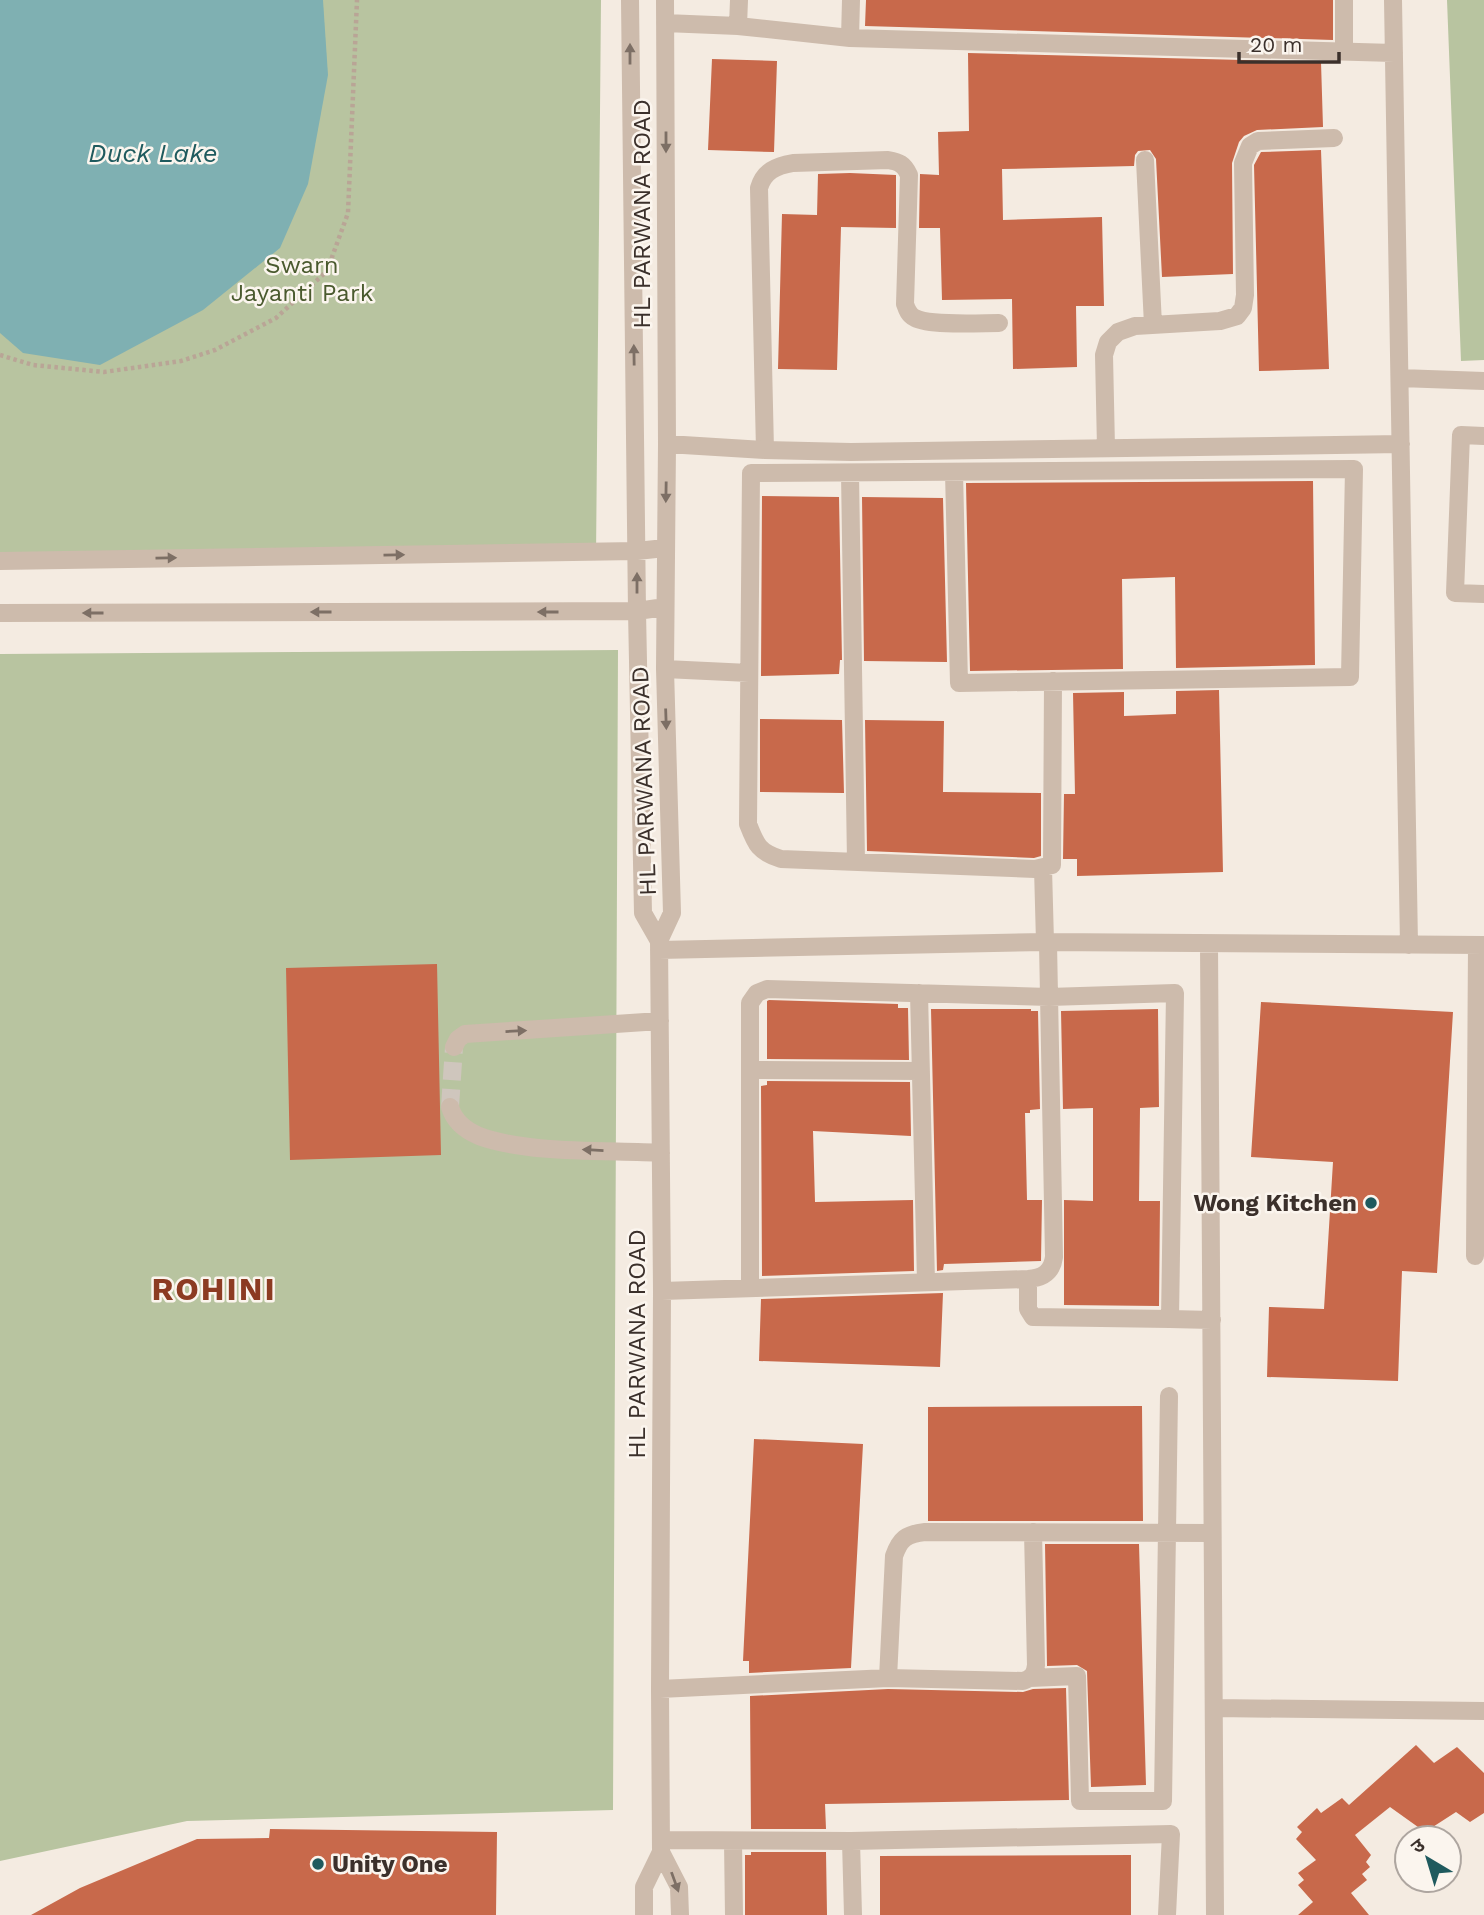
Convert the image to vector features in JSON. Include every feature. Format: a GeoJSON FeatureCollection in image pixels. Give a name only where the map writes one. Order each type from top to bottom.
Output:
{"type":"FeatureCollection","features":[{"type":"Feature","properties":{"kind":"street"},"geometry":{"type":"LineString","coordinates":[[630,0],[643,913],[659,945],[1047,942],[1480,945],[1475,1256]]}},
{"type":"Feature","properties":{"kind":"street","name":"HL PARWANA ROAD"},"geometry":{"type":"LineString","coordinates":[[645,1915],[644,1887],[661,1846],[663,1291],[659,945],[672,913],[665,669],[666,0]]}},
{"type":"Feature","properties":{"kind":"street"},"geometry":{"type":"LineString","coordinates":[[738,26],[739,0]]}},
{"type":"Feature","properties":{"kind":"street"},"geometry":{"type":"LineString","coordinates":[[850,38],[851,0]]}},
{"type":"Feature","properties":{"kind":"street"},"geometry":{"type":"LineString","coordinates":[[1344,0],[1344,51]]}},
{"type":"Feature","properties":{"kind":"street"},"geometry":{"type":"LineString","coordinates":[[1393,0],[1409,945]]}},
{"type":"Feature","properties":{"kind":"street"},"geometry":{"type":"LineString","coordinates":[[665,23],[738,26],[850,38],[1394,53]]}},
{"type":"Feature","properties":{"kind":"street"},"geometry":{"type":"LineString","coordinates":[[1106,448],[1104,355],[1108,342],[1118,332],[1135,326],[1220,321],[1237,316],[1243,308],[1243,163],[1250,146],[1258,141],[1334,138]]}},
{"type":"Feature","properties":{"kind":"street"},"geometry":{"type":"LineString","coordinates":[[765,450],[759,188],[769,171],[780,165],[888,160],[899,162],[909,175],[905,304],[908,313],[916,319],[930,321],[999,323]]}},
{"type":"Feature","properties":{"kind":"street"},"geometry":{"type":"LineString","coordinates":[[1144,160],[1153,325]]}},
{"type":"Feature","properties":{"kind":"street"},"geometry":{"type":"LineString","coordinates":[[1401,378],[1484,381]]}},
{"type":"Feature","properties":{"kind":"street"},"geometry":{"type":"LineString","coordinates":[[1484,436],[1461,435],[1455,593],[1484,594]]}},
{"type":"Feature","properties":{"kind":"street"},"geometry":{"type":"LineString","coordinates":[[667,444],[851,452],[1401,444]]}},
{"type":"Feature","properties":{"kind":"street"},"geometry":{"type":"LineString","coordinates":[[954,472],[959,683],[1053,681],[1350,677],[1354,469],[751,473],[748,824],[754,841],[764,854],[781,859],[856,862],[1043,868],[1052,865],[1053,681]]}},
{"type":"Feature","properties":{"kind":"street"},"geometry":{"type":"LineString","coordinates":[[850,473],[856,862]]}},
{"type":"Feature","properties":{"kind":"street"},"geometry":{"type":"LineString","coordinates":[[0,561],[637,551],[665,548]]}},
{"type":"Feature","properties":{"kind":"street"},"geometry":{"type":"LineString","coordinates":[[0,613],[637,611],[665,607]]}},
{"type":"Feature","properties":{"kind":"street"},"geometry":{"type":"LineString","coordinates":[[665,669],[749,673]]}},
{"type":"Feature","properties":{"kind":"street"},"geometry":{"type":"LineString","coordinates":[[663,1291],[1028,1279],[1044,1276],[1053,1267],[1049,997],[1043,868]]}},
{"type":"Feature","properties":{"kind":"street"},"geometry":{"type":"LineString","coordinates":[[1209,944],[1215,1915]]}},
{"type":"Feature","properties":{"kind":"street"},"geometry":{"type":"LineString","coordinates":[[750,1288],[750,1003],[757,993],[766,989],[1049,997],[1175,993],[1170,1319]]}},
{"type":"Feature","properties":{"kind":"street"},"geometry":{"type":"LineString","coordinates":[[919,993],[926,1282]]}},
{"type":"Feature","properties":{"kind":"street"},"geometry":{"type":"LineString","coordinates":[[454,1047],[458,1039],[465,1034],[660,1021]]}},
{"type":"Feature","properties":{"kind":"street"},"geometry":{"type":"LineString","coordinates":[[750,1070],[921,1072]]}},
{"type":"Feature","properties":{"kind":"street"},"geometry":{"type":"LineString","coordinates":[[450,1107],[455,1119],[462,1126],[478,1135],[511,1144],[661,1153]]}},
{"type":"Feature","properties":{"kind":"street"},"geometry":{"type":"LineString","coordinates":[[1028,1279],[1028,1309],[1033,1317],[1212,1320]]}},
{"type":"Feature","properties":{"kind":"street"},"geometry":{"type":"LineString","coordinates":[[660,1689],[888,1678],[1023,1681],[1030,1678],[1077,1676],[1080,1801],[1163,1801],[1168,1396]]}},
{"type":"Feature","properties":{"kind":"street"},"geometry":{"type":"LineString","coordinates":[[1030,1678],[1035,1673],[1036,1665],[1033,1532]]}},
{"type":"Feature","properties":{"kind":"street"},"geometry":{"type":"LineString","coordinates":[[888,1678],[894,1556],[899,1541],[911,1534],[1212,1533]]}},
{"type":"Feature","properties":{"kind":"street"},"geometry":{"type":"LineString","coordinates":[[1214,1709],[1484,1711]]}},
{"type":"Feature","properties":{"kind":"street"},"geometry":{"type":"LineString","coordinates":[[661,1846],[733,1841],[1171,1834],[1167,1915]]}},
{"type":"Feature","properties":{"kind":"street"},"geometry":{"type":"LineString","coordinates":[[733,1841],[734,1915]]}},
{"type":"Feature","properties":{"kind":"street"},"geometry":{"type":"LineString","coordinates":[[852,1841],[853,1915]]}},
{"type":"Feature","properties":{"kind":"street","name":"HL PARWANA ROAD"},"geometry":{"type":"LineString","coordinates":[[661,1846],[679,1887],[680,1915]]}},
{"type":"Feature","properties":{"kind":"path"},"geometry":{"type":"LineString","coordinates":[[0,355],[33,365],[104,372],[181,361],[215,350],[276,318],[327,271],[348,213],[357,0]]}},
{"type":"Feature","properties":{"kind":"green space","name":"Swarn Jayanti Park"},"geometry":{"type":"Polygon","coordinates":[[[0,0],[601,0],[596,558],[0,560],[0,0]]]}},
{"type":"Feature","properties":{"kind":"green space"},"geometry":{"type":"Polygon","coordinates":[[[1447,0],[1484,0],[1484,360],[1461,361],[1447,0]]]}},
{"type":"Feature","properties":{"kind":"green space"},"geometry":{"type":"Polygon","coordinates":[[[618,650],[613,1810],[187,1821],[0,1861],[0,654],[618,650]]]}},
{"type":"Feature","properties":{"kind":"water","name":"Duck Lake"},"geometry":{"type":"Polygon","coordinates":[[[0,0],[323,0],[328,75],[308,184],[280,248],[203,310],[100,365],[23,353],[0,333],[0,0]]]}},
{"type":"Feature","properties":{"kind":"building"},"geometry":{"type":"Polygon","coordinates":[[[866,0],[1333,0],[1333,40],[865,26],[866,0]]]}},
{"type":"Feature","properties":{"kind":"building"},"geometry":{"type":"Polygon","coordinates":[[[968,53],[1321,62],[1323,127],[1257,130],[1244,136],[1239,142],[1232,163],[1233,274],[1162,277],[1156,159],[1150,150],[1138,151],[1134,166],[1002,169],[1003,220],[1102,217],[1104,306],[1076,306],[1077,367],[1013,369],[1012,299],[942,300],[940,228],[919,228],[920,174],[939,175],[938,132],[969,131],[968,53]]]}},
{"type":"Feature","properties":{"kind":"building"},"geometry":{"type":"Polygon","coordinates":[[[712,59],[777,61],[774,152],[708,150],[712,59]]]}},
{"type":"Feature","properties":{"kind":"building"},"geometry":{"type":"Polygon","coordinates":[[[1321,150],[1329,369],[1259,371],[1254,165],[1261,152],[1321,150]]]}},
{"type":"Feature","properties":{"kind":"building"},"geometry":{"type":"Polygon","coordinates":[[[818,174],[896,175],[896,228],[841,227],[837,370],[778,369],[782,214],[817,215],[818,174]]]}},
{"type":"Feature","properties":{"kind":"building"},"geometry":{"type":"Polygon","coordinates":[[[1313,481],[1315,665],[1176,668],[1175,577],[1122,579],[1123,669],[970,671],[966,483],[1313,481]]]}},
{"type":"Feature","properties":{"kind":"building"},"geometry":{"type":"Polygon","coordinates":[[[762,496],[839,497],[842,660],[839,674],[761,676],[762,496]]]}},
{"type":"Feature","properties":{"kind":"building"},"geometry":{"type":"Polygon","coordinates":[[[862,497],[943,498],[947,662],[864,661],[862,497]]]}},
{"type":"Feature","properties":{"kind":"building"},"geometry":{"type":"Polygon","coordinates":[[[1219,690],[1223,872],[1077,876],[1077,859],[1063,859],[1064,794],[1075,794],[1073,693],[1124,692],[1124,716],[1176,714],[1176,691],[1219,690]]]}},
{"type":"Feature","properties":{"kind":"building"},"geometry":{"type":"Polygon","coordinates":[[[760,719],[842,720],[844,793],[760,792],[760,719]]]}},
{"type":"Feature","properties":{"kind":"building"},"geometry":{"type":"Polygon","coordinates":[[[865,720],[944,721],[943,792],[1041,793],[1041,856],[1034,858],[867,851],[865,720]]]}},
{"type":"Feature","properties":{"kind":"building"},"geometry":{"type":"Polygon","coordinates":[[[437,964],[441,1155],[290,1160],[286,968],[437,964]]]}},
{"type":"Feature","properties":{"kind":"building"},"geometry":{"type":"Polygon","coordinates":[[[769,1000],[898,1004],[898,1008],[908,1008],[909,1060],[767,1059],[769,1000]]]}},
{"type":"Feature","properties":{"kind":"building"},"geometry":{"type":"Polygon","coordinates":[[[1261,1002],[1453,1012],[1437,1273],[1402,1271],[1398,1381],[1267,1377],[1269,1307],[1324,1309],[1333,1162],[1251,1157],[1261,1002]]]}},
{"type":"Feature","properties":{"kind":"building"},"geometry":{"type":"Polygon","coordinates":[[[931,1009],[1038,1011],[1040,1109],[1025,1113],[1027,1200],[1042,1200],[1041,1261],[944,1264],[943,1270],[937,1271],[931,1009]]]}},
{"type":"Feature","properties":{"kind":"building"},"geometry":{"type":"Polygon","coordinates":[[[1158,1009],[1159,1107],[1140,1108],[1139,1201],[1160,1201],[1159,1306],[1064,1305],[1064,1200],[1093,1201],[1093,1108],[1063,1109],[1061,1011],[1158,1009]]]}},
{"type":"Feature","properties":{"kind":"building"},"geometry":{"type":"Polygon","coordinates":[[[767,1081],[910,1082],[911,1136],[813,1131],[815,1202],[913,1200],[914,1271],[762,1276],[761,1086],[767,1085],[767,1081]]]}},
{"type":"Feature","properties":{"kind":"building"},"geometry":{"type":"Polygon","coordinates":[[[943,1293],[940,1367],[759,1361],[761,1299],[943,1293]]]}},
{"type":"Feature","properties":{"kind":"building"},"geometry":{"type":"Polygon","coordinates":[[[1142,1406],[1143,1521],[928,1521],[928,1407],[1142,1406]]]}},
{"type":"Feature","properties":{"kind":"building"},"geometry":{"type":"Polygon","coordinates":[[[754,1439],[863,1444],[851,1668],[749,1673],[749,1661],[743,1661],[754,1439]]]}},
{"type":"Feature","properties":{"kind":"building"},"geometry":{"type":"Polygon","coordinates":[[[1045,1544],[1139,1544],[1146,1785],[1091,1787],[1087,1671],[1077,1665],[1047,1666],[1045,1544]]]}},
{"type":"Feature","properties":{"kind":"building"},"geometry":{"type":"Polygon","coordinates":[[[1066,1688],[1069,1800],[825,1804],[826,1829],[751,1829],[750,1696],[888,1689],[1023,1692],[1066,1688]]]}},
{"type":"Feature","properties":{"kind":"building"},"geometry":{"type":"Polygon","coordinates":[[[1416,1745],[1434,1763],[1457,1747],[1484,1773],[1484,1813],[1470,1822],[1456,1812],[1437,1824],[1414,1824],[1390,1807],[1355,1835],[1371,1855],[1366,1862],[1370,1867],[1362,1874],[1367,1880],[1351,1893],[1369,1915],[1298,1915],[1313,1902],[1298,1885],[1304,1880],[1298,1873],[1316,1860],[1296,1839],[1302,1832],[1297,1827],[1317,1808],[1321,1813],[1342,1798],[1349,1805],[1416,1745]]]}},
{"type":"Feature","properties":{"kind":"building","name":"Unity One"},"geometry":{"type":"Polygon","coordinates":[[[270,1829],[497,1832],[496,1915],[31,1915],[80,1888],[197,1839],[269,1838],[270,1829]]]}},
{"type":"Feature","properties":{"kind":"building"},"geometry":{"type":"Polygon","coordinates":[[[751,1852],[826,1852],[827,1915],[745,1915],[745,1855],[751,1855],[751,1852]]]}},
{"type":"Feature","properties":{"kind":"building"},"geometry":{"type":"Polygon","coordinates":[[[1131,1855],[1131,1915],[880,1915],[880,1856],[1131,1855]]]}},
{"type":"Feature","properties":{"kind":"tunnel"},"geometry":{"type":"LineString","coordinates":[[450,1107],[454,1047]]}},
{"type":"Feature","properties":{"kind":"place","name":"Wong Kitchen"},"geometry":{"type":"Point","coordinates":[1371,1203]}},
{"type":"Feature","properties":{"kind":"place","name":"Unity One"},"geometry":{"type":"Point","coordinates":[318,1864]}},
{"type":"Feature","properties":{"kind":"district","name":"ROHINI"},"geometry":{"type":"Point","coordinates":[214,1289]}}]}
